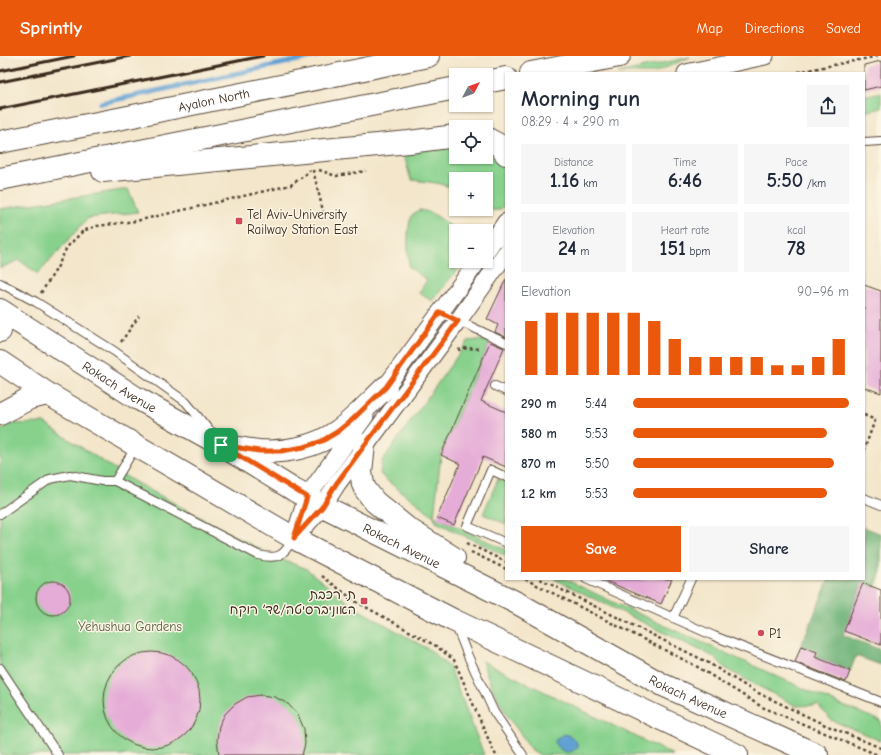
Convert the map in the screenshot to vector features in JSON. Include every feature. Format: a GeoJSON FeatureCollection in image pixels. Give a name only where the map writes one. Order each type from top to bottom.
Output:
{"type":"FeatureCollection","features":[{"type":"Feature","properties":{"kind":"main road","name":"Ayalon North"},"geometry":{"type":"LineString","coordinates":[[0,142],[428,56]]}},
{"type":"Feature","properties":{"kind":"main road"},"geometry":{"type":"LineString","coordinates":[[536,72],[619,56]]}},
{"type":"Feature","properties":{"kind":"main road"},"geometry":{"type":"LineString","coordinates":[[493,81],[505,78]]}},
{"type":"Feature","properties":{"kind":"main road"},"geometry":{"type":"LineString","coordinates":[[0,180],[129,161],[449,90]]}},
{"type":"Feature","properties":{"kind":"main road"},"geometry":{"type":"LineString","coordinates":[[129,161],[409,142],[449,137]]}},
{"type":"Feature","properties":{"kind":"main road"},"geometry":{"type":"LineString","coordinates":[[493,142],[499,145],[505,153]]}},
{"type":"Feature","properties":{"kind":"main road","name":"Rokach Avenue"},"geometry":{"type":"LineString","coordinates":[[1,318],[135,397],[221,445],[315,502],[519,604],[663,685],[817,755]]}},
{"type":"Feature","properties":{"kind":"main road"},"geometry":{"type":"LineString","coordinates":[[0,362],[48,394],[294,538],[454,620],[737,755]]}},
{"type":"Feature","properties":{"kind":"main road"},"geometry":{"type":"LineString","coordinates":[[221,445],[259,451],[281,451],[304,447],[322,441],[337,432],[352,420],[386,387]]}},
{"type":"Feature","properties":{"kind":"main road"},"geometry":{"type":"LineString","coordinates":[[0,414],[30,398],[48,394]]}},
{"type":"Feature","properties":{"kind":"main road"},"geometry":{"type":"LineString","coordinates":[[364,446],[362,472],[363,484],[365,489],[376,502],[408,528],[519,604]]}},
{"type":"Feature","properties":{"kind":"street"},"geometry":{"type":"LineString","coordinates":[[691,72],[765,56]]}},
{"type":"Feature","properties":{"kind":"street"},"geometry":{"type":"LineString","coordinates":[[498,242],[505,224]]}},
{"type":"Feature","properties":{"kind":"street"},"geometry":{"type":"LineString","coordinates":[[315,502],[336,484],[458,321],[505,254]]}},
{"type":"Feature","properties":{"kind":"street"},"geometry":{"type":"LineString","coordinates":[[294,538],[386,387],[473,268]]}},
{"type":"Feature","properties":{"kind":"lane"},"geometry":{"type":"LineString","coordinates":[[865,142],[881,141]]}},
{"type":"Feature","properties":{"kind":"lane"},"geometry":{"type":"LineString","coordinates":[[0,283],[36,302],[114,352],[186,402],[221,445]]}},
{"type":"Feature","properties":{"kind":"lane"},"geometry":{"type":"LineString","coordinates":[[440,312],[505,343]]}},
{"type":"Feature","properties":{"kind":"lane"},"geometry":{"type":"LineString","coordinates":[[495,386],[505,391]]}},
{"type":"Feature","properties":{"kind":"lane"},"geometry":{"type":"LineString","coordinates":[[115,481],[136,446]]}},
{"type":"Feature","properties":{"kind":"lane"},"geometry":{"type":"LineString","coordinates":[[505,477],[491,470],[467,526],[505,543]]}},
{"type":"Feature","properties":{"kind":"lane"},"geometry":{"type":"LineString","coordinates":[[0,514],[50,479],[70,475],[102,481],[115,481],[258,555],[267,557],[280,556],[287,550],[294,538]]}},
{"type":"Feature","properties":{"kind":"lane"},"geometry":{"type":"LineString","coordinates":[[865,498],[881,505]]}},
{"type":"Feature","properties":{"kind":"lane"},"geometry":{"type":"LineString","coordinates":[[588,580],[714,636],[881,702]]}},
{"type":"Feature","properties":{"kind":"lane"},"geometry":{"type":"LineString","coordinates":[[673,618],[691,580]]}},
{"type":"Feature","properties":{"kind":"lane"},"geometry":{"type":"LineString","coordinates":[[454,620],[468,656],[494,712],[523,755]]}},
{"type":"Feature","properties":{"kind":"lane"},"geometry":{"type":"LineString","coordinates":[[0,668],[58,755]]}},
{"type":"Feature","properties":{"kind":"path"},"geometry":{"type":"LineString","coordinates":[[798,72],[880,56]]}},
{"type":"Feature","properties":{"kind":"path"},"geometry":{"type":"LineString","coordinates":[[313,167],[336,176],[366,171]]}},
{"type":"Feature","properties":{"kind":"path"},"geometry":{"type":"LineString","coordinates":[[313,167],[324,215]]}},
{"type":"Feature","properties":{"kind":"path"},"geometry":{"type":"LineString","coordinates":[[36,302],[57,268],[67,247],[83,231],[97,226],[136,221],[291,185],[309,172],[313,167]]}},
{"type":"Feature","properties":{"kind":"path"},"geometry":{"type":"LineString","coordinates":[[114,352],[139,316]]}},
{"type":"Feature","properties":{"kind":"path"},"geometry":{"type":"LineString","coordinates":[[457,351],[467,348],[481,349]]}},
{"type":"Feature","properties":{"kind":"path"},"geometry":{"type":"LineString","coordinates":[[865,416],[876,420],[865,448]]}},
{"type":"Feature","properties":{"kind":"path"},"geometry":{"type":"LineString","coordinates":[[527,580],[696,666],[762,707],[878,755]]}},
{"type":"Feature","properties":{"kind":"path"},"geometry":{"type":"LineString","coordinates":[[542,580],[707,662],[752,690],[823,724],[881,748]]}},
{"type":"Feature","properties":{"kind":"path"},"geometry":{"type":"LineString","coordinates":[[436,646],[454,660],[496,755]]}},
{"type":"Feature","properties":{"kind":"green space"},"geometry":{"type":"Polygon","coordinates":[[[690,57],[656,72],[622,72],[690,57]]]}},
{"type":"Feature","properties":{"kind":"green space"},"geometry":{"type":"Polygon","coordinates":[[[881,92],[881,108],[865,112],[865,96],[881,92]]]}},
{"type":"Feature","properties":{"kind":"green space"},"geometry":{"type":"Polygon","coordinates":[[[449,144],[449,164],[493,164],[493,151],[501,158],[505,169],[505,204],[500,210],[493,210],[493,172],[449,172],[449,187],[411,180],[402,148],[449,144]]]}},
{"type":"Feature","properties":{"kind":"green space"},"geometry":{"type":"Polygon","coordinates":[[[128,189],[138,212],[88,218],[38,274],[19,260],[0,268],[0,209],[128,189]]]}},
{"type":"Feature","properties":{"kind":"green space"},"geometry":{"type":"Polygon","coordinates":[[[419,210],[430,213],[449,225],[449,268],[459,268],[432,301],[419,293],[427,280],[409,267],[409,226],[414,213],[419,210]]]}},
{"type":"Feature","properties":{"kind":"green space"},"geometry":{"type":"Polygon","coordinates":[[[477,340],[490,342],[441,455],[434,516],[380,474],[382,461],[468,341],[477,340]]]}},
{"type":"Feature","properties":{"kind":"green space","name":"Yehushua Gardens"},"geometry":{"type":"Polygon","coordinates":[[[44,423],[133,481],[274,557],[305,568],[354,607],[430,650],[450,668],[484,755],[0,755],[0,431],[10,424],[44,423]]]}},
{"type":"Feature","properties":{"kind":"green space"},"geometry":{"type":"Polygon","coordinates":[[[498,479],[505,482],[505,524],[483,514],[498,479]]]}},
{"type":"Feature","properties":{"kind":"green space"},"geometry":{"type":"Polygon","coordinates":[[[434,516],[505,550],[505,556],[436,522],[434,516]]]}},
{"type":"Feature","properties":{"kind":"green space"},"geometry":{"type":"Polygon","coordinates":[[[865,527],[881,534],[881,571],[875,588],[863,583],[843,635],[881,650],[881,665],[856,656],[850,671],[815,657],[817,652],[801,646],[829,580],[865,580],[865,527]]]}},
{"type":"Feature","properties":{"kind":"green space"},"geometry":{"type":"Polygon","coordinates":[[[556,580],[567,580],[838,704],[881,721],[881,741],[831,720],[818,705],[796,706],[726,669],[716,658],[556,580]]]}},
{"type":"Feature","properties":{"kind":"green space"},"geometry":{"type":"Polygon","coordinates":[[[482,661],[673,755],[540,755],[532,750],[509,718],[492,688],[482,661]]]}},
{"type":"Feature","properties":{"kind":"water"},"geometry":{"type":"Polygon","coordinates":[[[564,734],[573,738],[576,742],[578,747],[575,750],[566,752],[555,744],[556,740],[564,734]]]}},
{"type":"Feature","properties":{"kind":"building"},"geometry":{"type":"Polygon","coordinates":[[[881,61],[881,86],[865,90],[864,65],[881,61]]]}},
{"type":"Feature","properties":{"kind":"building"},"geometry":{"type":"Polygon","coordinates":[[[505,281],[505,337],[495,332],[498,325],[487,319],[505,281]]]}},
{"type":"Feature","properties":{"kind":"building"},"geometry":{"type":"Polygon","coordinates":[[[865,285],[881,291],[881,393],[865,387],[865,285]]]}},
{"type":"Feature","properties":{"kind":"building"},"geometry":{"type":"Polygon","coordinates":[[[490,342],[504,348],[481,401],[505,412],[505,467],[483,457],[454,525],[437,518],[460,464],[441,455],[490,342]]]}},
{"type":"Feature","properties":{"kind":"building"},"geometry":{"type":"Polygon","coordinates":[[[603,580],[672,580],[661,604],[603,580]]]}},
{"type":"Feature","properties":{"kind":"building"},"geometry":{"type":"Polygon","coordinates":[[[50,581],[56,581],[60,582],[67,588],[70,598],[69,605],[63,612],[56,615],[50,615],[46,614],[39,608],[36,601],[36,595],[37,591],[43,584],[50,581]]]}},
{"type":"Feature","properties":{"kind":"building"},"geometry":{"type":"Polygon","coordinates":[[[863,583],[881,590],[881,645],[844,631],[863,583]]]}},
{"type":"Feature","properties":{"kind":"building"},"geometry":{"type":"Polygon","coordinates":[[[801,646],[817,652],[815,657],[850,671],[846,682],[795,662],[801,646]]]}},
{"type":"Feature","properties":{"kind":"building"},"geometry":{"type":"Polygon","coordinates":[[[152,652],[170,656],[179,660],[186,666],[192,673],[196,682],[200,700],[196,718],[192,727],[186,734],[179,740],[170,744],[152,748],[134,744],[125,740],[118,734],[112,727],[108,718],[104,700],[108,682],[112,673],[118,666],[125,660],[134,656],[152,652]]]}},
{"type":"Feature","properties":{"kind":"building"},"geometry":{"type":"Polygon","coordinates":[[[261,695],[275,697],[288,704],[298,715],[304,729],[305,744],[302,755],[219,755],[217,740],[219,726],[225,714],[235,704],[247,697],[261,695]]]}},
{"type":"Feature","properties":{"kind":"waterway"},"geometry":{"type":"LineString","coordinates":[[101,103],[317,56]]}},
{"type":"Feature","properties":{"kind":"railway"},"geometry":{"type":"LineString","coordinates":[[0,71],[74,56]]}},
{"type":"Feature","properties":{"kind":"railway"},"geometry":{"type":"LineString","coordinates":[[0,82],[130,56]]}},
{"type":"Feature","properties":{"kind":"railway"},"geometry":{"type":"LineString","coordinates":[[0,109],[263,56]]}},
{"type":"Feature","properties":{"kind":"place","name":"Tel Aviv-University Railway Station East"},"geometry":{"type":"Point","coordinates":[239,221]}},
{"type":"Feature","properties":{"kind":"place","name":"ת. רכבת האוניברסיטה/שד׳ רוקח"},"geometry":{"type":"Point","coordinates":[364,601]}},
{"type":"Feature","properties":{"kind":"place","name":"P1"},"geometry":{"type":"Point","coordinates":[761,633]}},
{"type":"Feature","properties":{"kind":"route"},"geometry":{"type":"LineString","coordinates":[[440,312],[458,321],[336,484],[323,506],[294,538],[307,497],[221,445],[259,451],[281,451],[304,447],[322,441],[337,432],[352,420],[386,387],[440,312]]}}]}
